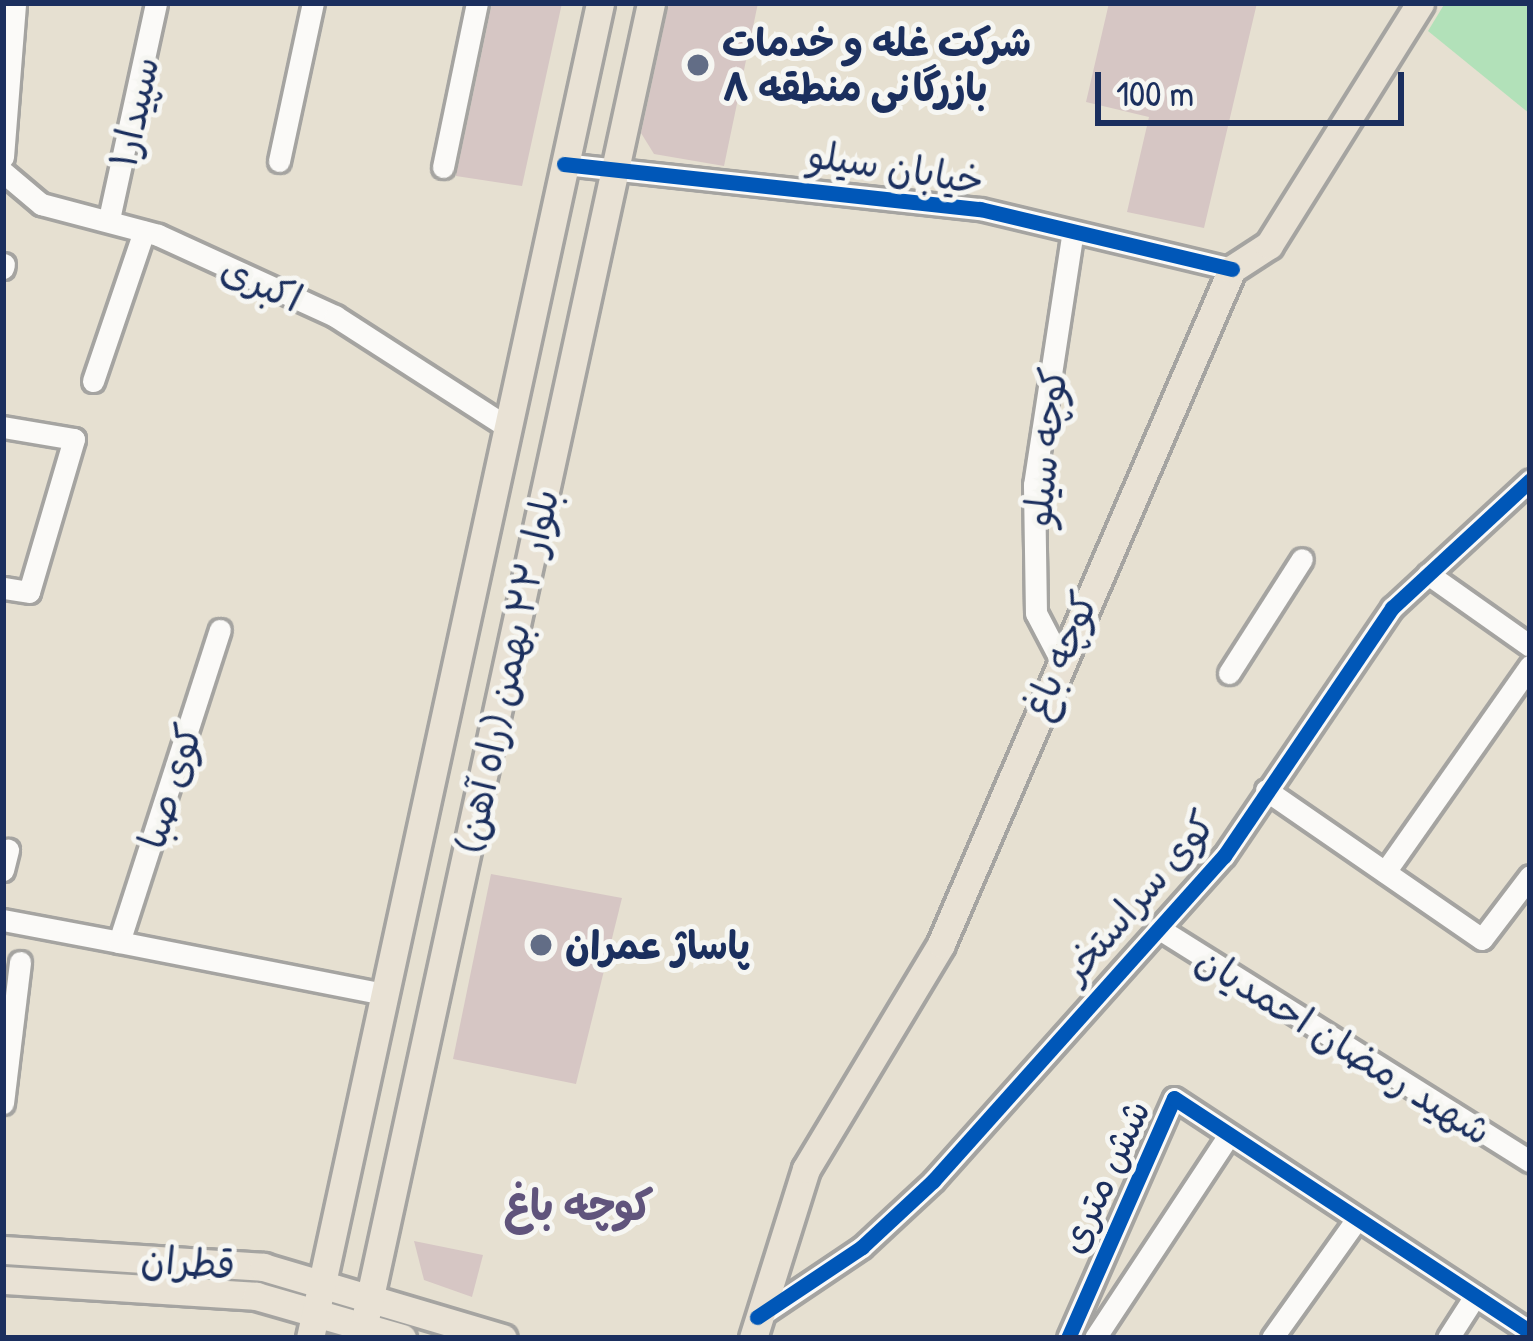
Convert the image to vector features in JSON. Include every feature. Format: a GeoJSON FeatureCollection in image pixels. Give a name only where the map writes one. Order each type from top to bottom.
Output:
{"type":"FeatureCollection","features":[{"type":"Feature","properties":{"kind":"main road","name":"بلوار ۲۲ بهمن (راه آهن)"},"geometry":{"type":"LineString","coordinates":[[310,1338],[600,3]]}},
{"type":"Feature","properties":{"kind":"main road","name":"بلوار ۲۲ بهمن (راه آهن)"},"geometry":{"type":"LineString","coordinates":[[363,1331],[651,3]]}},
{"type":"Feature","properties":{"kind":"main road","name":"کوچه باغ"},"geometry":{"type":"LineString","coordinates":[[755,1328],[806,1169],[941,944],[1058,655],[1232,269],[1269,245],[1420,3]]}},
{"type":"Feature","properties":{"kind":"main road","name":"قطران"},"geometry":{"type":"LineString","coordinates":[[3,1250],[322,1280],[503,1338]]}},
{"type":"Feature","properties":{"kind":"main road","name":"قطران"},"geometry":{"type":"LineString","coordinates":[[3,1280],[316,1309],[363,1331],[403,1338]]}},
{"type":"Feature","properties":{"kind":"street"},"geometry":{"type":"LineString","coordinates":[[3,157],[15,3]]}},
{"type":"Feature","properties":{"kind":"street","name":"سپیدار۱"},"geometry":{"type":"LineString","coordinates":[[110,220],[156,3]]}},
{"type":"Feature","properties":{"kind":"street"},"geometry":{"type":"LineString","coordinates":[[278,161],[314,3]]}},
{"type":"Feature","properties":{"kind":"street"},"geometry":{"type":"LineString","coordinates":[[443,166],[477,3]]}},
{"type":"Feature","properties":{"kind":"street","name":"خیابان سیلو"},"geometry":{"type":"LineString","coordinates":[[564,164],[618,161],[980,209],[1072,236],[1232,269]]}},
{"type":"Feature","properties":{"kind":"street","name":"اکبری"},"geometry":{"type":"LineString","coordinates":[[3,172],[41,204],[144,231],[334,316],[507,427]]}},
{"type":"Feature","properties":{"kind":"street"},"geometry":{"type":"LineString","coordinates":[[93,381],[144,231]]}},
{"type":"Feature","properties":{"kind":"street","name":"کوچه سیلو"},"geometry":{"type":"LineString","coordinates":[[1058,655],[1036,614],[1034,485],[1072,236]]}},
{"type":"Feature","properties":{"kind":"street"},"geometry":{"type":"LineString","coordinates":[[3,427],[74,439],[29,592],[3,588]]}},
{"type":"Feature","properties":{"kind":"street","name":"کوی سراستخر"},"geometry":{"type":"LineString","coordinates":[[755,1328],[862,1247],[933,1181],[1158,928],[1428,574],[1530,481]]}},
{"type":"Feature","properties":{"kind":"street"},"geometry":{"type":"LineString","coordinates":[[1229,673],[1302,559]]}},
{"type":"Feature","properties":{"kind":"street"},"geometry":{"type":"LineString","coordinates":[[1428,574],[1530,646]]}},
{"type":"Feature","properties":{"kind":"street","name":"کوی صبا"},"geometry":{"type":"LineString","coordinates":[[119,942],[220,630]]}},
{"type":"Feature","properties":{"kind":"street"},"geometry":{"type":"LineString","coordinates":[[1385,872],[1530,666]]}},
{"type":"Feature","properties":{"kind":"street"},"geometry":{"type":"LineString","coordinates":[[1266,790],[1482,939],[1530,876]]}},
{"type":"Feature","properties":{"kind":"street"},"geometry":{"type":"LineString","coordinates":[[3,920],[384,994]]}},
{"type":"Feature","properties":{"kind":"street","name":"شهید رمضان احمدیان"},"geometry":{"type":"LineString","coordinates":[[1158,928],[1530,1160]]}},
{"type":"Feature","properties":{"kind":"street"},"geometry":{"type":"LineString","coordinates":[[3,1103],[20,962]]}},
{"type":"Feature","properties":{"kind":"street","name":"شش متری"},"geometry":{"type":"LineString","coordinates":[[1068,1338],[1174,1098],[1228,1136]]}},
{"type":"Feature","properties":{"kind":"street"},"geometry":{"type":"LineString","coordinates":[[1095,1338],[1228,1136],[1530,1332]]}},
{"type":"Feature","properties":{"kind":"street"},"geometry":{"type":"LineString","coordinates":[[1272,1338],[1357,1220]]}},
{"type":"Feature","properties":{"kind":"street"},"geometry":{"type":"LineString","coordinates":[[1448,1338],[1475,1296]]}},
{"type":"Feature","properties":{"kind":"green space"},"geometry":{"type":"Polygon","coordinates":[[[1445,3],[1530,3],[1530,114],[1428,31],[1445,3]]]}},
{"type":"Feature","properties":{"kind":"building"},"geometry":{"type":"Polygon","coordinates":[[[492,3],[562,3],[522,186],[456,176],[492,3]]]}},
{"type":"Feature","properties":{"kind":"building","name":"شرکت غله و خدمات بازرگانی منطقه ۸"},"geometry":{"type":"Polygon","coordinates":[[[669,3],[758,3],[724,166],[654,154],[641,133],[669,3]]]}},
{"type":"Feature","properties":{"kind":"building"},"geometry":{"type":"Polygon","coordinates":[[[1109,3],[1257,3],[1204,228],[1127,212],[1149,117],[1086,102],[1109,3]]]}},
{"type":"Feature","properties":{"kind":"building"},"geometry":{"type":"Polygon","coordinates":[[[491,874],[622,898],[576,1084],[453,1059],[491,874]]]}},
{"type":"Feature","properties":{"kind":"building"},"geometry":{"type":"Polygon","coordinates":[[[414,1241],[483,1255],[472,1297],[424,1280],[414,1241]]]}},
{"type":"Feature","properties":{"kind":"cycle path"},"geometry":{"type":"LineString","coordinates":[[564,164],[980,209],[1232,269]]}},
{"type":"Feature","properties":{"kind":"cycle path"},"geometry":{"type":"LineString","coordinates":[[757,1317],[862,1247],[933,1181],[1224,856],[1392,608],[1530,480]]}},
{"type":"Feature","properties":{"kind":"cycle path"},"geometry":{"type":"LineString","coordinates":[[1068,1338],[1174,1098],[1530,1332]]}},
{"type":"Feature","properties":{"kind":"place","name":"شرکت غله و خدمات بازرگانی منطقه ۸"},"geometry":{"type":"Point","coordinates":[698,65]}},
{"type":"Feature","properties":{"kind":"place","name":"پاساژ عمران"},"geometry":{"type":"Point","coordinates":[541,945]}},
{"type":"Feature","properties":{"kind":"district","name":"کوچه باغ"},"geometry":{"type":"Point","coordinates":[579,1205]}}]}
